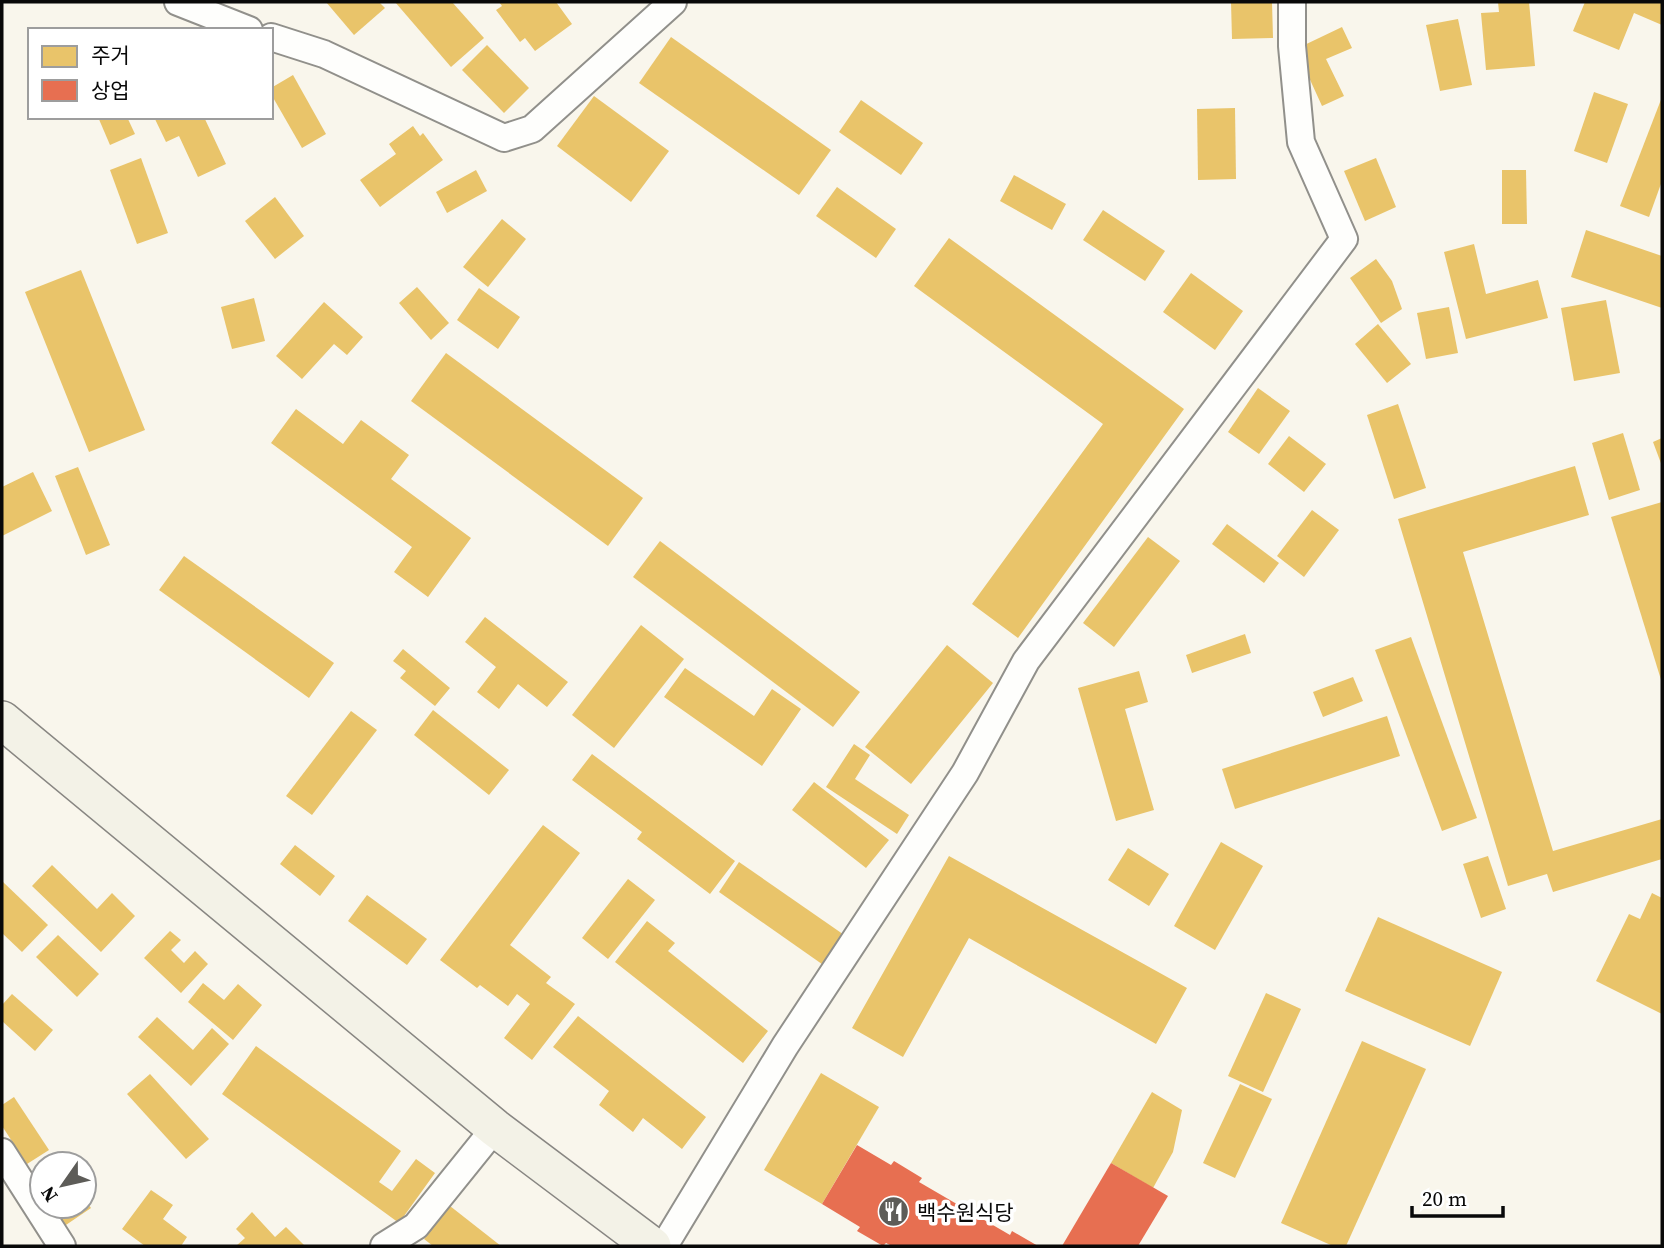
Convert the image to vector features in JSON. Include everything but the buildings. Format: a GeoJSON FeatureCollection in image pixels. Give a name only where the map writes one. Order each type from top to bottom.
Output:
{"type":"FeatureCollection","features":[{"type":"Feature","properties":{"kind":"main road"},"geometry":{"type":"LineString","coordinates":[[2,720],[495,1128],[652,1246]]}},
{"type":"Feature","properties":{"kind":"street"},"geometry":{"type":"LineString","coordinates":[[178,2],[244,28]]}},
{"type":"Feature","properties":{"kind":"street"},"geometry":{"type":"LineString","coordinates":[[273,38],[324,54],[504,138],[532,129],[673,2]]}},
{"type":"Feature","properties":{"kind":"street"},"geometry":{"type":"LineString","coordinates":[[664,1246],[785,1046],[965,773],[1026,661],[1344,239],[1301,142],[1292,46],[1292,2]]}},
{"type":"Feature","properties":{"kind":"street"},"geometry":{"type":"LineString","coordinates":[[384,1246],[416,1226],[495,1128]]}},
{"type":"Feature","properties":{"kind":"street"},"geometry":{"type":"LineString","coordinates":[[2,1152],[62,1246]]}},
{"type":"Feature","properties":{"kind":"place","name":"백수원식당"},"geometry":{"type":"Point","coordinates":[894,1212]}}]}
